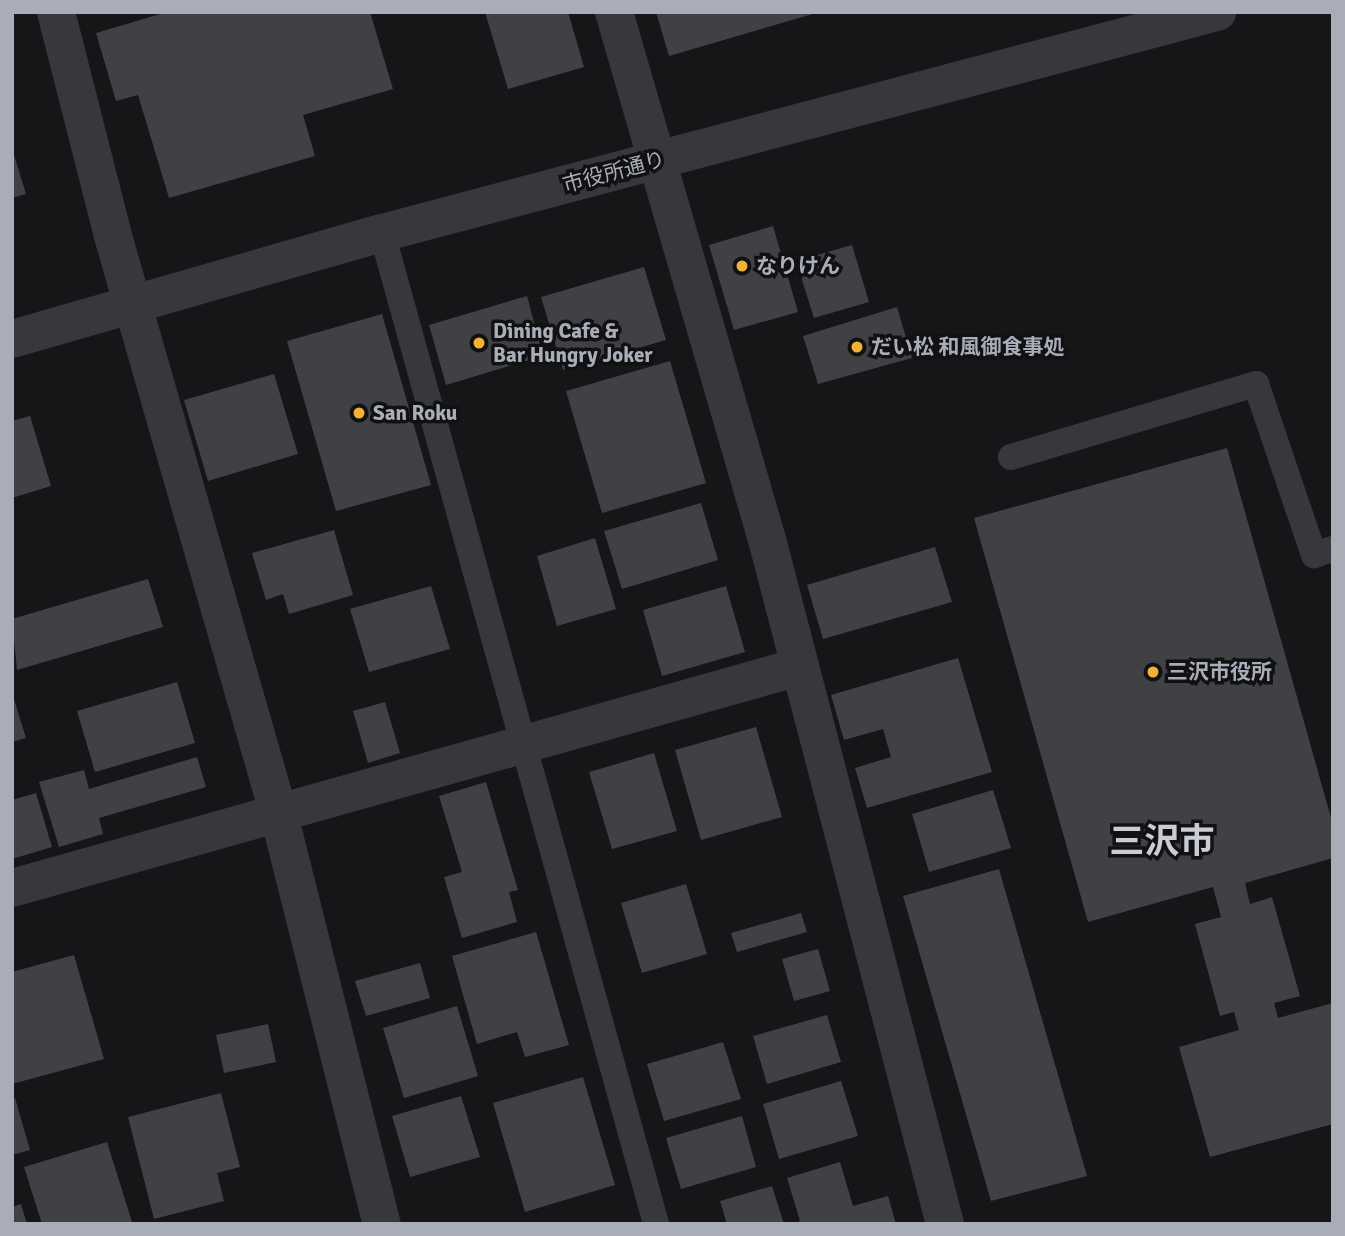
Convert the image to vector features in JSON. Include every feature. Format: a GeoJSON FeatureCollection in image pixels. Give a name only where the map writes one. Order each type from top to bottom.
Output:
{"type":"FeatureCollection","features":[{"type":"Feature","properties":{"kind":"street"},"geometry":{"type":"LineString","coordinates":[[56,12],[133,305],[279,815],[382,1224]]}},
{"type":"Feature","properties":{"kind":"street"},"geometry":{"type":"LineString","coordinates":[[614,12],[799,667],[945,1224]]}},
{"type":"Feature","properties":{"kind":"street","name":"市役所通り"},"geometry":{"type":"LineString","coordinates":[[12,339],[382,233],[1217,12]]}},
{"type":"Feature","properties":{"kind":"street"},"geometry":{"type":"LineString","coordinates":[[12,888],[527,747],[799,667]]}},
{"type":"Feature","properties":{"kind":"lane"},"geometry":{"type":"LineString","coordinates":[[382,233],[527,747],[656,1224]]}},
{"type":"Feature","properties":{"kind":"lane"},"geometry":{"type":"LineString","coordinates":[[1011,457],[1256,384],[1314,555],[1333,549]]}},
{"type":"Feature","properties":{"kind":"building"},"geometry":{"type":"Polygon","coordinates":[[[167,12],[370,12],[393,89],[303,115],[315,156],[169,198],[138,95],[116,101],[96,33],[167,12]]]}},
{"type":"Feature","properties":{"kind":"building"},"geometry":{"type":"Polygon","coordinates":[[[485,12],[568,12],[584,67],[508,89],[485,12]]]}},
{"type":"Feature","properties":{"kind":"building"},"geometry":{"type":"Polygon","coordinates":[[[656,12],[816,12],[816,13],[669,56],[656,12]]]}},
{"type":"Feature","properties":{"kind":"building"},"geometry":{"type":"Polygon","coordinates":[[[12,148],[26,194],[12,198],[12,148]]]}},
{"type":"Feature","properties":{"kind":"building"},"geometry":{"type":"Polygon","coordinates":[[[773,226],[798,312],[734,330],[709,245],[773,226]]]}},
{"type":"Feature","properties":{"kind":"building"},"geometry":{"type":"Polygon","coordinates":[[[852,245],[869,302],[814,318],[796,261],[852,245]]]}},
{"type":"Feature","properties":{"kind":"building"},"geometry":{"type":"Polygon","coordinates":[[[644,267],[666,340],[563,370],[541,297],[644,267]]]}},
{"type":"Feature","properties":{"kind":"building"},"geometry":{"type":"Polygon","coordinates":[[[527,296],[543,356],[446,385],[429,325],[527,296]]]}},
{"type":"Feature","properties":{"kind":"building","name":"だい松 和風御食事処"},"geometry":{"type":"Polygon","coordinates":[[[897,307],[912,358],[818,384],[803,336],[897,307]]]}},
{"type":"Feature","properties":{"kind":"building","name":"San Roku"},"geometry":{"type":"Polygon","coordinates":[[[382,314],[431,485],[336,511],[287,341],[382,314]]]}},
{"type":"Feature","properties":{"kind":"building"},"geometry":{"type":"Polygon","coordinates":[[[670,361],[706,483],[602,513],[566,391],[670,361]]]}},
{"type":"Feature","properties":{"kind":"building"},"geometry":{"type":"Polygon","coordinates":[[[274,374],[298,454],[208,481],[184,400],[274,374]]]}},
{"type":"Feature","properties":{"kind":"building"},"geometry":{"type":"Polygon","coordinates":[[[30,416],[51,486],[12,498],[12,421],[30,416]]]}},
{"type":"Feature","properties":{"kind":"building","name":"三沢市役所"},"geometry":{"type":"Polygon","coordinates":[[[1227,448],[1333,825],[1333,858],[1245,883],[1250,904],[1272,897],[1300,996],[1274,1003],[1278,1018],[1333,1003],[1333,1124],[1210,1157],[1179,1047],[1239,1030],[1234,1012],[1220,1016],[1195,924],[1221,917],[1213,887],[1088,922],[974,518],[1227,448]]]}},
{"type":"Feature","properties":{"kind":"building"},"geometry":{"type":"Polygon","coordinates":[[[701,503],[718,560],[622,589],[604,531],[701,503]]]}},
{"type":"Feature","properties":{"kind":"building"},"geometry":{"type":"Polygon","coordinates":[[[334,530],[353,595],[289,614],[283,594],[266,600],[252,553],[334,530]]]}},
{"type":"Feature","properties":{"kind":"building"},"geometry":{"type":"Polygon","coordinates":[[[595,538],[616,609],[557,626],[537,556],[595,538]]]}},
{"type":"Feature","properties":{"kind":"building"},"geometry":{"type":"Polygon","coordinates":[[[935,547],[952,602],[823,639],[807,585],[935,547]]]}},
{"type":"Feature","properties":{"kind":"building"},"geometry":{"type":"Polygon","coordinates":[[[148,579],[163,627],[17,670],[12,619],[148,579]]]}},
{"type":"Feature","properties":{"kind":"building"},"geometry":{"type":"Polygon","coordinates":[[[431,586],[450,649],[369,672],[350,609],[431,586]]]}},
{"type":"Feature","properties":{"kind":"building"},"geometry":{"type":"Polygon","coordinates":[[[726,586],[745,652],[662,676],[643,610],[726,586]]]}},
{"type":"Feature","properties":{"kind":"building"},"geometry":{"type":"Polygon","coordinates":[[[958,658],[992,772],[867,808],[855,768],[891,757],[883,729],[844,740],[831,695],[958,658]]]}},
{"type":"Feature","properties":{"kind":"building"},"geometry":{"type":"Polygon","coordinates":[[[177,682],[195,743],[95,772],[77,711],[177,682]]]}},
{"type":"Feature","properties":{"kind":"building"},"geometry":{"type":"Polygon","coordinates":[[[12,697],[26,738],[12,742],[12,697]]]}},
{"type":"Feature","properties":{"kind":"building"},"geometry":{"type":"Polygon","coordinates":[[[385,702],[400,753],[368,763],[353,711],[385,702]]]}},
{"type":"Feature","properties":{"kind":"building"},"geometry":{"type":"Polygon","coordinates":[[[756,727],[782,817],[701,840],[675,750],[756,727]]]}},
{"type":"Feature","properties":{"kind":"building"},"geometry":{"type":"Polygon","coordinates":[[[654,753],[677,831],[612,849],[589,772],[654,753]]]}},
{"type":"Feature","properties":{"kind":"building"},"geometry":{"type":"Polygon","coordinates":[[[197,757],[206,787],[99,818],[103,834],[59,847],[39,782],[84,770],[89,789],[197,757]]]}},
{"type":"Feature","properties":{"kind":"building"},"geometry":{"type":"Polygon","coordinates":[[[486,782],[518,890],[509,892],[517,922],[462,938],[444,877],[462,872],[439,796],[486,782]]]}},
{"type":"Feature","properties":{"kind":"building"},"geometry":{"type":"Polygon","coordinates":[[[993,790],[1011,848],[929,872],[912,814],[993,790]]]}},
{"type":"Feature","properties":{"kind":"building"},"geometry":{"type":"Polygon","coordinates":[[[36,793],[52,847],[12,859],[12,800],[36,793]]]}},
{"type":"Feature","properties":{"kind":"building"},"geometry":{"type":"Polygon","coordinates":[[[999,869],[1087,1176],[991,1201],[903,896],[999,869]]]}},
{"type":"Feature","properties":{"kind":"building"},"geometry":{"type":"Polygon","coordinates":[[[686,884],[707,954],[642,973],[621,903],[686,884]]]}},
{"type":"Feature","properties":{"kind":"building"},"geometry":{"type":"Polygon","coordinates":[[[801,913],[807,932],[737,952],[731,933],[801,913]]]}},
{"type":"Feature","properties":{"kind":"building"},"geometry":{"type":"Polygon","coordinates":[[[536,932],[569,1045],[525,1057],[517,1032],[477,1044],[452,956],[536,932]]]}},
{"type":"Feature","properties":{"kind":"building"},"geometry":{"type":"Polygon","coordinates":[[[818,949],[830,991],[794,1001],[782,959],[818,949]]]}},
{"type":"Feature","properties":{"kind":"building"},"geometry":{"type":"Polygon","coordinates":[[[74,955],[104,1059],[12,1084],[12,972],[74,955]]]}},
{"type":"Feature","properties":{"kind":"building"},"geometry":{"type":"Polygon","coordinates":[[[420,963],[430,998],[366,1016],[355,981],[420,963]]]}},
{"type":"Feature","properties":{"kind":"building"},"geometry":{"type":"Polygon","coordinates":[[[457,1006],[478,1076],[404,1098],[383,1028],[457,1006]]]}},
{"type":"Feature","properties":{"kind":"building"},"geometry":{"type":"Polygon","coordinates":[[[827,1015],[841,1062],[767,1084],[753,1036],[827,1015]]]}},
{"type":"Feature","properties":{"kind":"building"},"geometry":{"type":"Polygon","coordinates":[[[268,1024],[276,1062],[224,1073],[216,1035],[268,1024]]]}},
{"type":"Feature","properties":{"kind":"building"},"geometry":{"type":"Polygon","coordinates":[[[723,1042],[741,1099],[664,1121],[647,1064],[723,1042]]]}},
{"type":"Feature","properties":{"kind":"building"},"geometry":{"type":"Polygon","coordinates":[[[583,1077],[615,1185],[525,1212],[493,1103],[583,1077]]]}},
{"type":"Feature","properties":{"kind":"building"},"geometry":{"type":"Polygon","coordinates":[[[841,1081],[858,1136],[779,1159],[763,1104],[841,1081]]]}},
{"type":"Feature","properties":{"kind":"building"},"geometry":{"type":"Polygon","coordinates":[[[221,1093],[240,1167],[217,1173],[224,1201],[154,1219],[128,1117],[221,1093]]]}},
{"type":"Feature","properties":{"kind":"building"},"geometry":{"type":"Polygon","coordinates":[[[461,1096],[480,1157],[410,1177],[392,1116],[461,1096]]]}},
{"type":"Feature","properties":{"kind":"building"},"geometry":{"type":"Polygon","coordinates":[[[15,1098],[30,1150],[12,1155],[12,1099],[15,1098]]]}},
{"type":"Feature","properties":{"kind":"building"},"geometry":{"type":"Polygon","coordinates":[[[742,1116],[756,1167],[681,1189],[666,1138],[742,1116]]]}},
{"type":"Feature","properties":{"kind":"building"},"geometry":{"type":"Polygon","coordinates":[[[107,1142],[132,1222],[42,1224],[24,1167],[107,1142]]]}},
{"type":"Feature","properties":{"kind":"building"},"geometry":{"type":"Polygon","coordinates":[[[840,1162],[853,1206],[888,1196],[896,1224],[793,1224],[800,1221],[787,1178],[840,1162]]]}},
{"type":"Feature","properties":{"kind":"building"},"geometry":{"type":"Polygon","coordinates":[[[772,1186],[784,1224],[727,1224],[720,1201],[772,1186]]]}},
{"type":"Feature","properties":{"kind":"building"},"geometry":{"type":"Polygon","coordinates":[[[21,1204],[27,1224],[12,1224],[12,1207],[21,1204]]]}},
{"type":"Feature","properties":{"kind":"place","name":"なりけん"},"geometry":{"type":"Point","coordinates":[742,266]}},
{"type":"Feature","properties":{"kind":"place","name":"Dining Cafe & Bar Hungry Joker"},"geometry":{"type":"Point","coordinates":[479,343]}},
{"type":"Feature","properties":{"kind":"place","name":"だい松 和風御食事処"},"geometry":{"type":"Point","coordinates":[857,347]}},
{"type":"Feature","properties":{"kind":"place","name":"San Roku"},"geometry":{"type":"Point","coordinates":[359,413]}},
{"type":"Feature","properties":{"kind":"place","name":"三沢市役所"},"geometry":{"type":"Point","coordinates":[1153,672]}},
{"type":"Feature","properties":{"kind":"district","name":"三沢市"},"geometry":{"type":"Point","coordinates":[1162,842]}}]}
